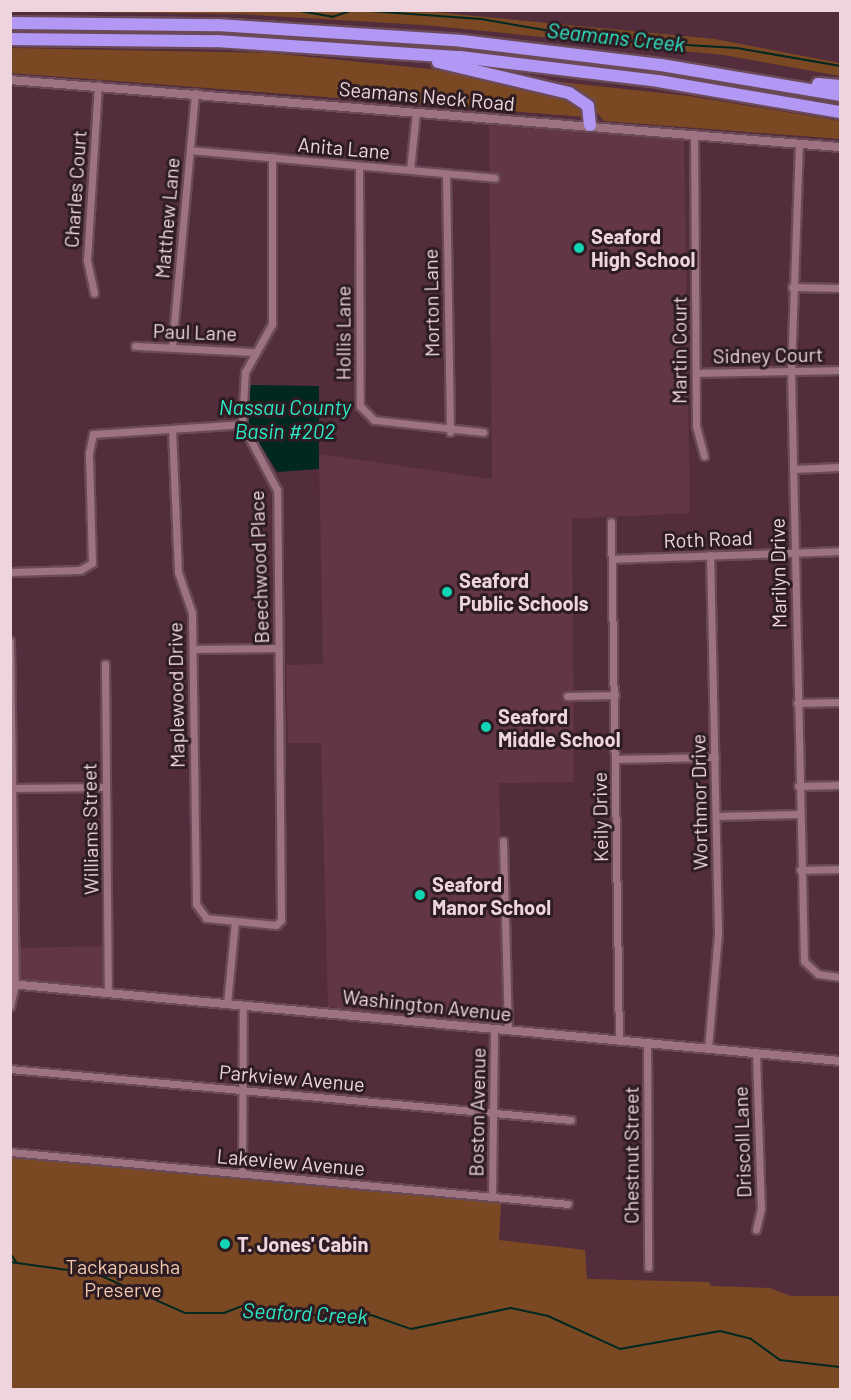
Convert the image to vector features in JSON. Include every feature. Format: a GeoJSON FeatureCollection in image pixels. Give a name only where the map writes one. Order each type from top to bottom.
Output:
{"type":"FeatureCollection","features":[{"type":"Feature","properties":{"kind":"highway"},"geometry":{"type":"LineString","coordinates":[[10,23],[217,25],[382,35],[840,86]]}},
{"type":"Feature","properties":{"kind":"highway"},"geometry":{"type":"LineString","coordinates":[[10,39],[206,41],[393,52],[592,72],[840,112]]}},
{"type":"Feature","properties":{"kind":"highway"},"geometry":{"type":"LineString","coordinates":[[393,52],[569,93],[588,106],[590,125]]}},
{"type":"Feature","properties":{"kind":"highway"},"geometry":{"type":"LineString","coordinates":[[725,75],[840,95]]}},
{"type":"Feature","properties":{"kind":"street","name":"Seamans Neck Road"},"geometry":{"type":"LineString","coordinates":[[10,80],[98,85],[840,147]]}},
{"type":"Feature","properties":{"kind":"street","name":"Charles Court"},"geometry":{"type":"LineString","coordinates":[[94,293],[87,260],[98,85]]}},
{"type":"Feature","properties":{"kind":"street","name":"Matthew Lane"},"geometry":{"type":"LineString","coordinates":[[172,346],[195,93]]}},
{"type":"Feature","properties":{"kind":"street"},"geometry":{"type":"LineString","coordinates":[[410,170],[416,112]]}},
{"type":"Feature","properties":{"kind":"street","name":"Martin Court"},"geometry":{"type":"LineString","coordinates":[[694,134],[696,426],[704,456]]}},
{"type":"Feature","properties":{"kind":"street","name":"Marilyn Drive"},"geometry":{"type":"LineString","coordinates":[[799,142],[792,287],[791,371],[798,814],[804,961],[818,974],[840,977]]}},
{"type":"Feature","properties":{"kind":"street","name":"Anita Lane"},"geometry":{"type":"LineString","coordinates":[[190,150],[495,178]]}},
{"type":"Feature","properties":{"kind":"street"},"geometry":{"type":"LineString","coordinates":[[10,572],[80,570],[92,563],[93,434],[242,424],[245,372],[254,352],[272,324],[273,157]]}},
{"type":"Feature","properties":{"kind":"street","name":"Hollis Lane"},"geometry":{"type":"LineString","coordinates":[[359,166],[360,406],[374,420],[450,432],[483,432]]}},
{"type":"Feature","properties":{"kind":"street","name":"Morton Lane"},"geometry":{"type":"LineString","coordinates":[[446,174],[450,432]]}},
{"type":"Feature","properties":{"kind":"street"},"geometry":{"type":"LineString","coordinates":[[792,287],[840,288]]}},
{"type":"Feature","properties":{"kind":"street","name":"Paul Lane"},"geometry":{"type":"LineString","coordinates":[[135,346],[172,346],[254,352]]}},
{"type":"Feature","properties":{"kind":"street","name":"Sidney Court"},"geometry":{"type":"LineString","coordinates":[[696,373],[840,370]]}},
{"type":"Feature","properties":{"kind":"street","name":"Beechwood Place"},"geometry":{"type":"LineString","coordinates":[[236,921],[276,925],[281,920],[277,490],[242,424]]}},
{"type":"Feature","properties":{"kind":"street","name":"Maplewood Drive"},"geometry":{"type":"LineString","coordinates":[[172,429],[178,572],[192,614],[196,904],[199,914],[210,918],[236,921]]}},
{"type":"Feature","properties":{"kind":"street"},"geometry":{"type":"LineString","coordinates":[[793,469],[840,467]]}},
{"type":"Feature","properties":{"kind":"street","name":"Keily Drive"},"geometry":{"type":"LineString","coordinates":[[611,522],[619,1041]]}},
{"type":"Feature","properties":{"kind":"street","name":"Roth Road"},"geometry":{"type":"LineString","coordinates":[[612,559],[840,551]]}},
{"type":"Feature","properties":{"kind":"street","name":"Worthmor Drive"},"geometry":{"type":"LineString","coordinates":[[708,1048],[718,933],[710,555]]}},
{"type":"Feature","properties":{"kind":"street"},"geometry":{"type":"LineString","coordinates":[[10,642],[13,788],[13,984],[10,1006]]}},
{"type":"Feature","properties":{"kind":"street"},"geometry":{"type":"LineString","coordinates":[[193,650],[278,648]]}},
{"type":"Feature","properties":{"kind":"street","name":"Williams Street"},"geometry":{"type":"LineString","coordinates":[[105,664],[108,993]]}},
{"type":"Feature","properties":{"kind":"street"},"geometry":{"type":"LineString","coordinates":[[567,696],[615,695]]}},
{"type":"Feature","properties":{"kind":"street"},"geometry":{"type":"LineString","coordinates":[[797,703],[840,702]]}},
{"type":"Feature","properties":{"kind":"street"},"geometry":{"type":"LineString","coordinates":[[616,759],[715,757]]}},
{"type":"Feature","properties":{"kind":"street"},"geometry":{"type":"LineString","coordinates":[[798,786],[840,785]]}},
{"type":"Feature","properties":{"kind":"street"},"geometry":{"type":"LineString","coordinates":[[13,788],[106,787]]}},
{"type":"Feature","properties":{"kind":"street"},"geometry":{"type":"LineString","coordinates":[[716,816],[798,814]]}},
{"type":"Feature","properties":{"kind":"street"},"geometry":{"type":"LineString","coordinates":[[503,841],[508,1030]]}},
{"type":"Feature","properties":{"kind":"street"},"geometry":{"type":"LineString","coordinates":[[800,870],[840,869]]}},
{"type":"Feature","properties":{"kind":"street"},"geometry":{"type":"LineString","coordinates":[[227,1004],[236,921]]}},
{"type":"Feature","properties":{"kind":"street","name":"Washington Avenue"},"geometry":{"type":"LineString","coordinates":[[13,984],[840,1061]]}},
{"type":"Feature","properties":{"kind":"street"},"geometry":{"type":"LineString","coordinates":[[242,1174],[243,1006]]}},
{"type":"Feature","properties":{"kind":"street","name":"Boston Avenue"},"geometry":{"type":"LineString","coordinates":[[492,1197],[494,1029]]}},
{"type":"Feature","properties":{"kind":"street","name":"Chestnut Street"},"geometry":{"type":"LineString","coordinates":[[646,1043],[648,1267]]}},
{"type":"Feature","properties":{"kind":"street","name":"Driscoll Lane"},"geometry":{"type":"LineString","coordinates":[[756,1053],[761,1208],[756,1229]]}},
{"type":"Feature","properties":{"kind":"street","name":"Parkview Avenue"},"geometry":{"type":"LineString","coordinates":[[10,1069],[571,1120]]}},
{"type":"Feature","properties":{"kind":"street","name":"Lakeview Avenue"},"geometry":{"type":"LineString","coordinates":[[10,1152],[568,1204]]}},
{"type":"Feature","properties":{"kind":"shaded area","name":"Seaford Public Schools"},"geometry":{"type":"Polygon","coordinates":[[[489,125],[684,140],[690,513],[572,519],[574,782],[499,783],[505,1027],[328,1007],[321,743],[288,743],[286,665],[323,664],[319,454],[492,479],[489,125]]]}},
{"type":"Feature","properties":{"kind":"shaded area"},"geometry":{"type":"Polygon","coordinates":[[[106,946],[107,992],[17,983],[17,948],[106,946]]]}},
{"type":"Feature","properties":{"kind":"green space"},"geometry":{"type":"Polygon","coordinates":[[[10,11],[423,11],[715,39],[840,63],[840,76],[724,55],[424,25],[237,14],[10,11]]]}},
{"type":"Feature","properties":{"kind":"green space"},"geometry":{"type":"Polygon","coordinates":[[[11,48],[270,53],[430,69],[579,100],[586,117],[11,73],[11,48]]]}},
{"type":"Feature","properties":{"kind":"green space"},"geometry":{"type":"Polygon","coordinates":[[[523,78],[689,96],[840,121],[840,139],[604,121],[582,94],[523,78]]]}},
{"type":"Feature","properties":{"kind":"green space","name":"Tackapausha Preserve"},"geometry":{"type":"Polygon","coordinates":[[[10,1153],[501,1203],[499,1240],[585,1250],[587,1279],[709,1282],[711,1286],[770,1288],[791,1296],[840,1296],[840,1389],[11,1389],[10,1153]]]}},
{"type":"Feature","properties":{"kind":"water","name":"Nassau County Basin #202"},"geometry":{"type":"Polygon","coordinates":[[[249,385],[319,386],[319,469],[277,472],[247,423],[249,385]]]}},
{"type":"Feature","properties":{"kind":"waterway","name":"Seamans Creek"},"geometry":{"type":"LineString","coordinates":[[294,10],[332,17],[354,10]]}},
{"type":"Feature","properties":{"kind":"waterway","name":"Seamans Creek"},"geometry":{"type":"LineString","coordinates":[[355,10],[481,19],[603,40],[737,48],[840,66]]}},
{"type":"Feature","properties":{"kind":"waterway"},"geometry":{"type":"LineString","coordinates":[[10,1253],[16,1262]]}},
{"type":"Feature","properties":{"kind":"waterway","name":"Seaford Creek"},"geometry":{"type":"LineString","coordinates":[[10,1262],[97,1274],[185,1313],[224,1313],[242,1306],[268,1315],[371,1315],[411,1329],[511,1308],[548,1316],[620,1349],[720,1331],[751,1339],[780,1360],[840,1367]]}},
{"type":"Feature","properties":{"kind":"place","name":"Seaford High School"},"geometry":{"type":"Point","coordinates":[579,248]}},
{"type":"Feature","properties":{"kind":"place","name":"Seaford Public Schools"},"geometry":{"type":"Point","coordinates":[447,592]}},
{"type":"Feature","properties":{"kind":"place","name":"Seaford Middle School"},"geometry":{"type":"Point","coordinates":[486,727]}},
{"type":"Feature","properties":{"kind":"place","name":"Seaford Manor School"},"geometry":{"type":"Point","coordinates":[420,895]}},
{"type":"Feature","properties":{"kind":"place","name":"T. Jones' Cabin"},"geometry":{"type":"Point","coordinates":[225,1244]}}]}
